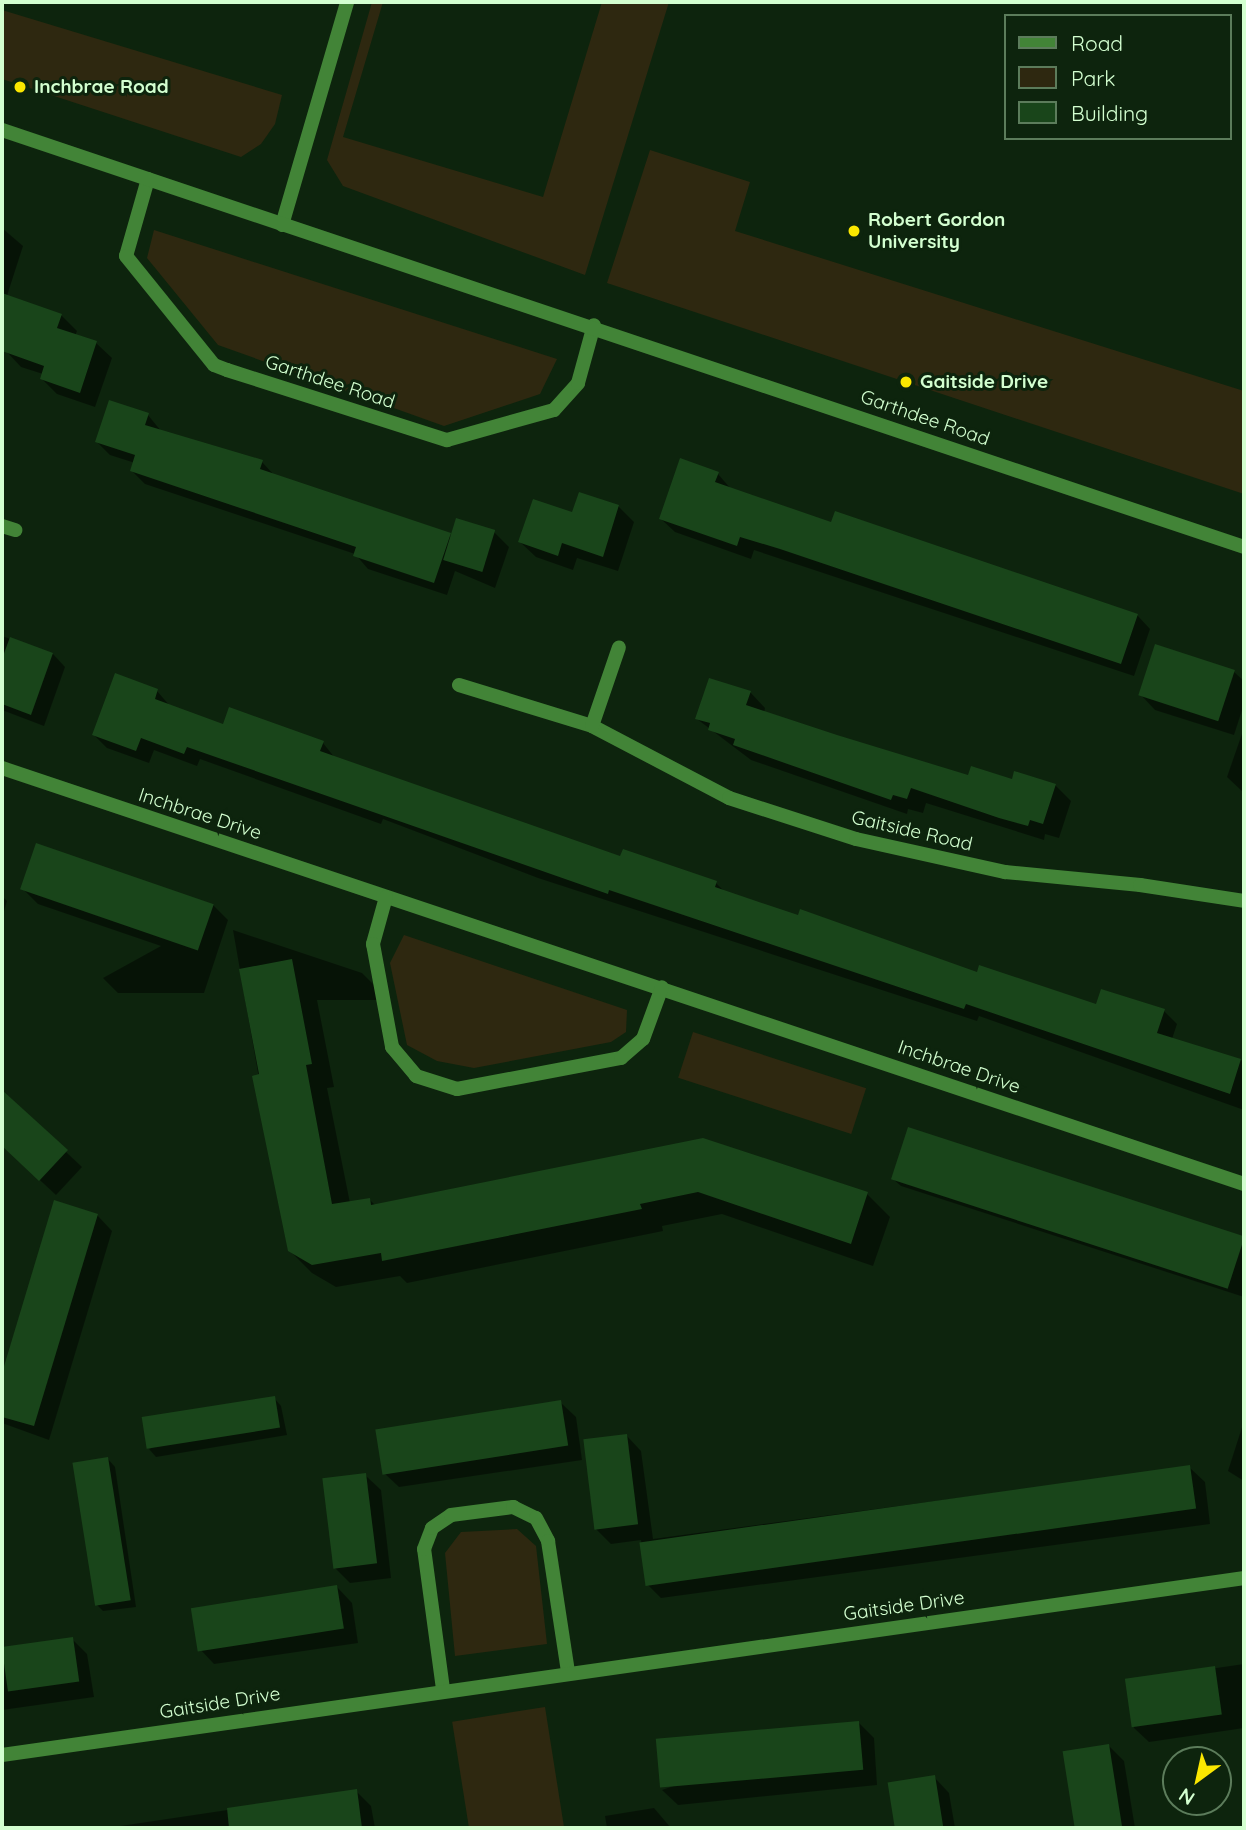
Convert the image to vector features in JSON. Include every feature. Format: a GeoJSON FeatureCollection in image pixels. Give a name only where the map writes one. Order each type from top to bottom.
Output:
{"type":"FeatureCollection","features":[{"type":"Feature","properties":{"kind":"street"},"geometry":{"type":"LineString","coordinates":[[282,225],[347,2]]}},
{"type":"Feature","properties":{"kind":"street","name":"Garthdee Road"},"geometry":{"type":"LineString","coordinates":[[2,130],[282,225],[594,325],[1244,547]]}},
{"type":"Feature","properties":{"kind":"street","name":"Garthdee Road"},"geometry":{"type":"LineString","coordinates":[[148,179],[125,256],[214,365],[227,370],[447,440],[554,410],[578,383],[594,325]]}},
{"type":"Feature","properties":{"kind":"street"},"geometry":{"type":"LineString","coordinates":[[592,726],[619,647]]}},
{"type":"Feature","properties":{"kind":"street","name":"Gaitside Road"},"geometry":{"type":"LineString","coordinates":[[460,685],[592,726],[729,798],[856,839],[1005,873],[1140,885],[1244,901]]}},
{"type":"Feature","properties":{"kind":"street","name":"Inchbrae Drive"},"geometry":{"type":"LineString","coordinates":[[2,768],[1244,1184]]}},
{"type":"Feature","properties":{"kind":"street"},"geometry":{"type":"LineString","coordinates":[[386,897],[373,944],[392,1046],[416,1076],[457,1090],[621,1058],[643,1039],[662,987]]}},
{"type":"Feature","properties":{"kind":"street"},"geometry":{"type":"LineString","coordinates":[[443,1689],[424,1549],[432,1528],[452,1515],[513,1507],[536,1518],[548,1541],[568,1671]]}},
{"type":"Feature","properties":{"kind":"street","name":"Gaitside Drive"},"geometry":{"type":"LineString","coordinates":[[2,1755],[568,1671],[1244,1577]]}},
{"type":"Feature","properties":{"kind":"green space"},"geometry":{"type":"Polygon","coordinates":[[[372,2],[383,2],[343,137],[543,197],[602,2],[669,2],[585,275],[343,186],[327,160],[372,2]]]}},
{"type":"Feature","properties":{"kind":"green space"},"geometry":{"type":"Polygon","coordinates":[[[2,10],[282,95],[275,124],[261,144],[241,157],[2,79],[2,10]]]}},
{"type":"Feature","properties":{"kind":"green space"},"geometry":{"type":"Polygon","coordinates":[[[650,150],[750,182],[735,231],[1244,391],[1244,494],[607,283],[650,150]]]}},
{"type":"Feature","properties":{"kind":"green space"},"geometry":{"type":"Polygon","coordinates":[[[154,230],[557,359],[540,394],[444,426],[218,345],[147,258],[154,230]]]}},
{"type":"Feature","properties":{"kind":"green space"},"geometry":{"type":"Polygon","coordinates":[[[404,935],[627,1010],[626,1032],[611,1042],[474,1068],[437,1061],[407,1045],[390,963],[404,935]]]}},
{"type":"Feature","properties":{"kind":"green space"},"geometry":{"type":"Polygon","coordinates":[[[693,1032],[866,1088],[851,1134],[678,1078],[693,1032]]]}},
{"type":"Feature","properties":{"kind":"green space"},"geometry":{"type":"Polygon","coordinates":[[[517,1529],[536,1546],[547,1644],[455,1656],[445,1553],[461,1532],[517,1529]]]}},
{"type":"Feature","properties":{"kind":"green space"},"geometry":{"type":"Polygon","coordinates":[[[545,1707],[564,1827],[469,1828],[452,1722],[545,1707]]]}},
{"type":"Feature","properties":{"kind":"building"},"geometry":{"type":"Polygon","coordinates":[[[2,293],[62,314],[57,328],[97,341],[80,393],[40,379],[44,366],[2,351],[2,293]]]}},
{"type":"Feature","properties":{"kind":"building"},"geometry":{"type":"Polygon","coordinates":[[[109,400],[149,413],[145,425],[263,460],[260,469],[451,533],[434,583],[353,556],[356,547],[130,471],[135,455],[95,442],[109,400]]]}},
{"type":"Feature","properties":{"kind":"building"},"geometry":{"type":"Polygon","coordinates":[[[680,458],[719,472],[715,482],[831,522],[835,511],[1138,614],[1121,664],[780,549],[740,537],[737,546],[659,519],[680,458]]]}},
{"type":"Feature","properties":{"kind":"building"},"geometry":{"type":"Polygon","coordinates":[[[579,492],[619,505],[603,557],[562,543],[558,556],[518,542],[533,499],[572,512],[579,492]]]}},
{"type":"Feature","properties":{"kind":"building"},"geometry":{"type":"Polygon","coordinates":[[[456,518],[495,530],[482,572],[443,560],[456,518]]]}},
{"type":"Feature","properties":{"kind":"building"},"geometry":{"type":"Polygon","coordinates":[[[10,637],[53,653],[31,715],[2,704],[2,659],[10,637]]]}},
{"type":"Feature","properties":{"kind":"building"},"geometry":{"type":"Polygon","coordinates":[[[1155,644],[1235,670],[1218,721],[1138,695],[1155,644]]]}},
{"type":"Feature","properties":{"kind":"building"},"geometry":{"type":"Polygon","coordinates":[[[115,673],[158,689],[155,699],[223,724],[229,707],[324,741],[320,751],[620,856],[623,849],[717,881],[715,887],[798,915],[800,909],[977,972],[979,965],[1096,1004],[1101,989],[1165,1009],[1157,1033],[1241,1059],[1230,1094],[966,1004],[964,1009],[609,890],[608,894],[187,747],[184,754],[141,738],[136,751],[92,735],[115,673]]]}},
{"type":"Feature","properties":{"kind":"building"},"geometry":{"type":"Polygon","coordinates":[[[709,678],[751,691],[746,705],[837,735],[968,775],[971,766],[1012,779],[1014,771],[1056,784],[1043,824],[1030,820],[1028,826],[911,788],[907,799],[893,795],[891,800],[733,745],[735,739],[708,730],[710,723],[695,719],[709,678]]]}},
{"type":"Feature","properties":{"kind":"building"},"geometry":{"type":"Polygon","coordinates":[[[36,843],[214,904],[198,951],[20,889],[36,843]]]}},
{"type":"Feature","properties":{"kind":"building"},"geometry":{"type":"Polygon","coordinates":[[[292,959],[312,1064],[306,1065],[332,1204],[370,1198],[371,1205],[703,1138],[868,1192],[851,1244],[698,1192],[640,1204],[642,1209],[382,1261],[381,1253],[312,1265],[288,1251],[252,1076],[259,1074],[239,969],[292,959]]]}},
{"type":"Feature","properties":{"kind":"building"},"geometry":{"type":"Polygon","coordinates":[[[2,1090],[68,1150],[39,1181],[2,1146],[2,1090]]]}},
{"type":"Feature","properties":{"kind":"building"},"geometry":{"type":"Polygon","coordinates":[[[908,1127],[1244,1236],[1228,1289],[891,1179],[908,1127]]]}},
{"type":"Feature","properties":{"kind":"building"},"geometry":{"type":"Polygon","coordinates":[[[54,1200],[98,1214],[34,1426],[2,1417],[2,1373],[54,1200]]]}},
{"type":"Feature","properties":{"kind":"building"},"geometry":{"type":"Polygon","coordinates":[[[275,1396],[280,1428],[147,1449],[142,1417],[275,1396]]]}},
{"type":"Feature","properties":{"kind":"building"},"geometry":{"type":"Polygon","coordinates":[[[561,1400],[568,1445],[383,1475],[375,1429],[561,1400]]]}},
{"type":"Feature","properties":{"kind":"building"},"geometry":{"type":"Polygon","coordinates":[[[627,1434],[638,1524],[594,1530],[583,1439],[627,1434]]]}},
{"type":"Feature","properties":{"kind":"building"},"geometry":{"type":"Polygon","coordinates":[[[108,1457],[131,1600],[95,1606],[72,1463],[108,1457]]]}},
{"type":"Feature","properties":{"kind":"building"},"geometry":{"type":"Polygon","coordinates":[[[1190,1465],[1196,1509],[646,1586],[639,1542],[1190,1465]]]}},
{"type":"Feature","properties":{"kind":"building"},"geometry":{"type":"Polygon","coordinates":[[[366,1473],[377,1563],[333,1569],[322,1478],[366,1473]]]}},
{"type":"Feature","properties":{"kind":"building"},"geometry":{"type":"Polygon","coordinates":[[[337,1585],[344,1628],[198,1652],[191,1608],[337,1585]]]}},
{"type":"Feature","properties":{"kind":"building"},"geometry":{"type":"Polygon","coordinates":[[[73,1637],[79,1682],[8,1692],[2,1647],[73,1637]]]}},
{"type":"Feature","properties":{"kind":"building"},"geometry":{"type":"Polygon","coordinates":[[[1215,1666],[1222,1715],[1132,1727],[1125,1679],[1215,1666]]]}},
{"type":"Feature","properties":{"kind":"building"},"geometry":{"type":"Polygon","coordinates":[[[859,1721],[863,1770],[660,1788],[656,1739],[859,1721]]]}},
{"type":"Feature","properties":{"kind":"building"},"geometry":{"type":"Polygon","coordinates":[[[1109,1744],[1122,1828],[1075,1828],[1063,1751],[1109,1744]]]}},
{"type":"Feature","properties":{"kind":"building"},"geometry":{"type":"Polygon","coordinates":[[[935,1775],[943,1828],[895,1828],[888,1783],[935,1775]]]}},
{"type":"Feature","properties":{"kind":"building"},"geometry":{"type":"Polygon","coordinates":[[[357,1789],[362,1828],[229,1828],[227,1808],[357,1789]]]}},
{"type":"Feature","properties":{"kind":"place","name":"Inchbrae Road"},"geometry":{"type":"Point","coordinates":[20,87]}},
{"type":"Feature","properties":{"kind":"place","name":"Robert Gordon University"},"geometry":{"type":"Point","coordinates":[854,231]}},
{"type":"Feature","properties":{"kind":"place","name":"Gaitside Drive"},"geometry":{"type":"Point","coordinates":[906,382]}}]}
